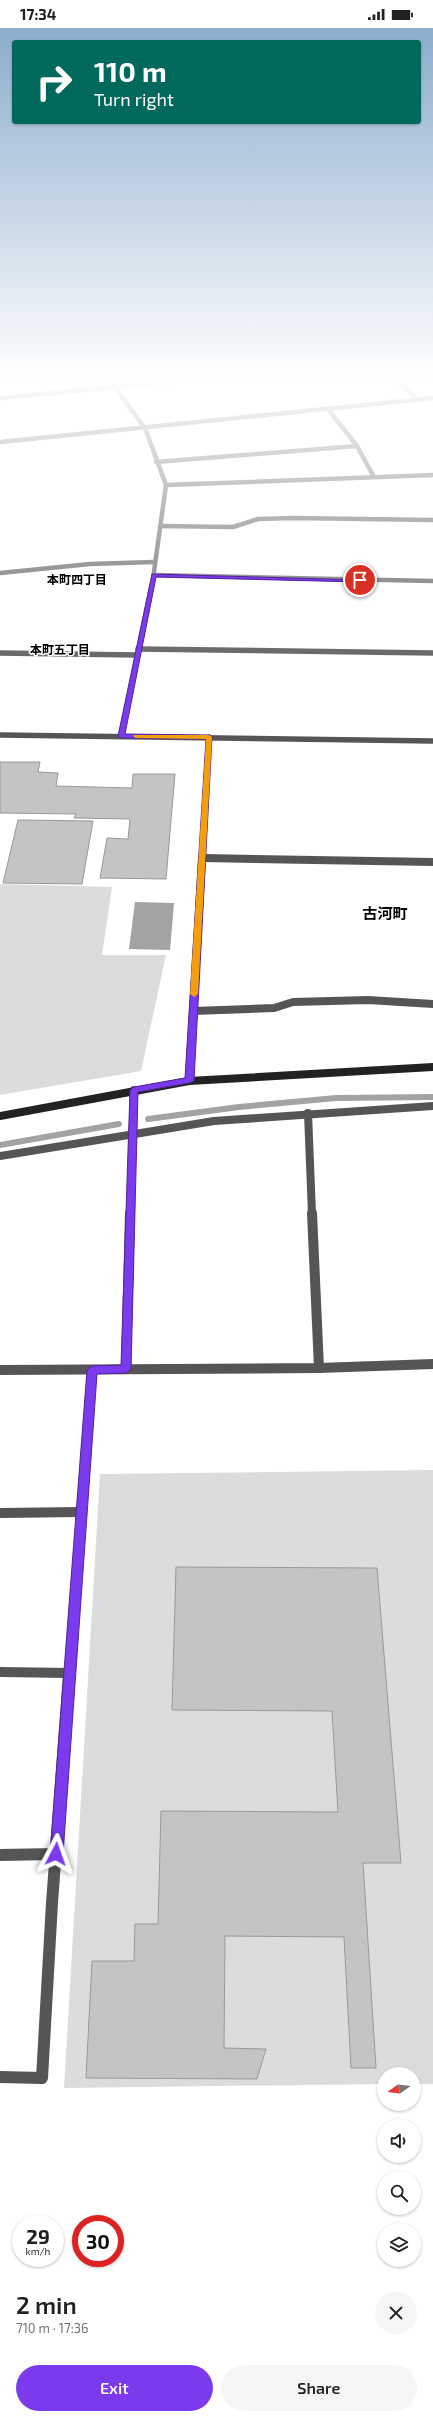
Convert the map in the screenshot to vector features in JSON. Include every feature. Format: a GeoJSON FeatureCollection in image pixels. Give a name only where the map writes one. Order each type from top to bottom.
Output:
{"type":"FeatureCollection","features":[{"type":"Feature","properties":{"kind":"street"},"geometry":{"type":"LineString","coordinates":[[121,736],[154,575],[154,562],[166,485],[165,482]]}},
{"type":"Feature","properties":{"kind":"street"},"geometry":{"type":"LineString","coordinates":[[166,485],[243,482]]}},
{"type":"Feature","properties":{"kind":"street"},"geometry":{"type":"LineString","coordinates":[[160,526],[233,527],[258,519],[293,518],[433,520]]}},
{"type":"Feature","properties":{"kind":"street"},"geometry":{"type":"LineString","coordinates":[[0,573],[90,564],[154,562]]}},
{"type":"Feature","properties":{"kind":"street"},"geometry":{"type":"LineString","coordinates":[[154,575],[433,581]]}},
{"type":"Feature","properties":{"kind":"street"},"geometry":{"type":"LineString","coordinates":[[138,649],[433,653]]}},
{"type":"Feature","properties":{"kind":"street"},"geometry":{"type":"LineString","coordinates":[[0,652],[137,655]]}},
{"type":"Feature","properties":{"kind":"street"},"geometry":{"type":"LineString","coordinates":[[0,735],[433,740]]}},
{"type":"Feature","properties":{"kind":"street"},"geometry":{"type":"LineString","coordinates":[[189,1081],[209,737]]}},
{"type":"Feature","properties":{"kind":"street"},"geometry":{"type":"LineString","coordinates":[[203,858],[433,862]]}},
{"type":"Feature","properties":{"kind":"street"},"geometry":{"type":"LineString","coordinates":[[193,1011],[274,1008],[293,1002],[368,1000],[433,1004]]}},
{"type":"Feature","properties":{"kind":"street"},"geometry":{"type":"LineString","coordinates":[[0,1116],[189,1081],[433,1067]]}},
{"type":"Feature","properties":{"kind":"street"},"geometry":{"type":"LineString","coordinates":[[126,1369],[134,1090]]}},
{"type":"Feature","properties":{"kind":"street"},"geometry":{"type":"LineString","coordinates":[[0,1156],[214,1121],[308,1113],[433,1106]]}},
{"type":"Feature","properties":{"kind":"street"},"geometry":{"type":"LineString","coordinates":[[308,1113],[319,1368]]}},
{"type":"Feature","properties":{"kind":"street"},"geometry":{"type":"LineString","coordinates":[[0,1370],[319,1368],[433,1364]]}},
{"type":"Feature","properties":{"kind":"street"},"geometry":{"type":"LineString","coordinates":[[0,2077],[42,2078],[56,1854],[92,1370]]}},
{"type":"Feature","properties":{"kind":"street"},"geometry":{"type":"LineString","coordinates":[[0,1513],[81,1512]]}},
{"type":"Feature","properties":{"kind":"street"},"geometry":{"type":"LineString","coordinates":[[0,1672],[70,1673]]}},
{"type":"Feature","properties":{"kind":"street"},"geometry":{"type":"LineString","coordinates":[[0,1855],[56,1854]]}},
{"type":"Feature","properties":{"kind":"shaded area"},"geometry":{"type":"Polygon","coordinates":[[[0,884],[112,887],[102,955],[166,955],[141,1071],[0,1095],[0,884]]]}},
{"type":"Feature","properties":{"kind":"shaded area"},"geometry":{"type":"Polygon","coordinates":[[[135,902],[174,903],[170,950],[129,949],[135,902]]]}},
{"type":"Feature","properties":{"kind":"shaded area"},"geometry":{"type":"Polygon","coordinates":[[[433,1470],[433,2084],[421,2084],[421,2067],[377,2067],[377,2084],[64,2088],[100,1474],[433,1470]]]}},
{"type":"Feature","properties":{"kind":"building"},"geometry":{"type":"Polygon","coordinates":[[[0,762],[40,762],[38,772],[58,773],[56,786],[132,788],[133,774],[175,774],[166,879],[100,878],[107,838],[128,839],[130,819],[74,818],[76,814],[0,813],[0,762]]]}},
{"type":"Feature","properties":{"kind":"building"},"geometry":{"type":"Polygon","coordinates":[[[18,820],[93,821],[82,884],[3,883],[18,820]]]}},
{"type":"Feature","properties":{"kind":"building"},"geometry":{"type":"Polygon","coordinates":[[[176,1567],[377,1568],[401,1863],[363,1863],[376,2068],[351,2068],[344,1937],[225,1936],[224,2048],[266,2049],[257,2079],[86,2078],[92,1961],[134,1961],[135,1924],[158,1924],[161,1811],[338,1812],[332,1711],[172,1710],[176,1567]]]}},
{"type":"Feature","properties":{"kind":"waterway"},"geometry":{"type":"LineString","coordinates":[[148,1119],[239,1107],[336,1098],[433,1097]]}},
{"type":"Feature","properties":{"kind":"waterway"},"geometry":{"type":"LineString","coordinates":[[0,1145],[119,1124]]}},
{"type":"Feature","properties":{"kind":"slow traffic"},"geometry":{"type":"LineString","coordinates":[[135,736],[209,737],[194,994]]}},
{"type":"Feature","properties":{"kind":"district","name":"本町四丁目"},"geometry":{"type":"Point","coordinates":[77,579]}},
{"type":"Feature","properties":{"kind":"district","name":"本町五丁目"},"geometry":{"type":"Point","coordinates":[60,649]}},
{"type":"Feature","properties":{"kind":"district","name":"古河町"},"geometry":{"type":"Point","coordinates":[385,913]}},
{"type":"Feature","properties":{"kind":"route"},"geometry":{"type":"LineString","coordinates":[[56,1854],[92,1370],[126,1369],[134,1090],[189,1081],[209,737],[121,736],[154,575],[360,580]]}}]}
